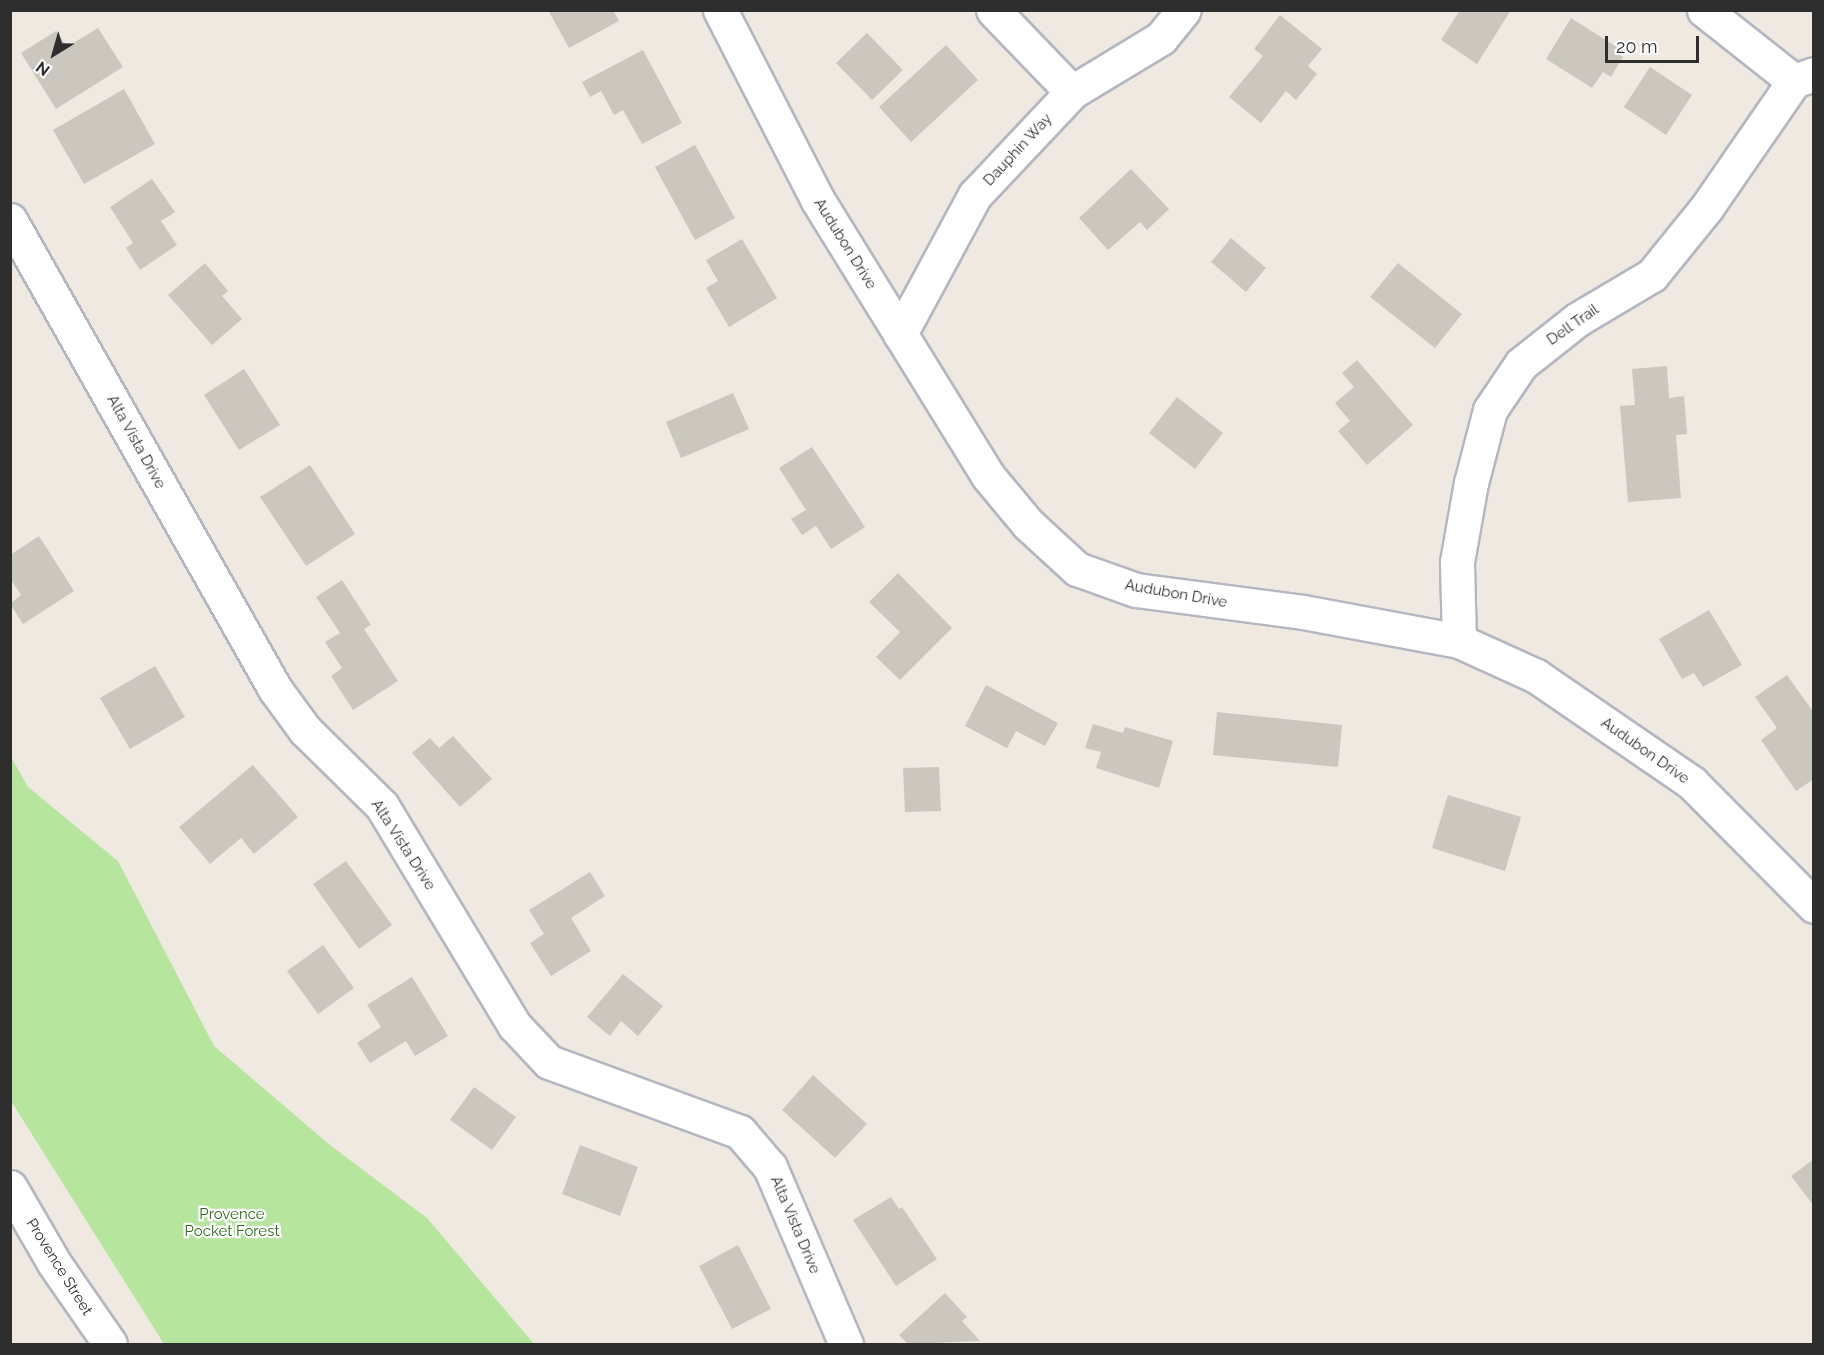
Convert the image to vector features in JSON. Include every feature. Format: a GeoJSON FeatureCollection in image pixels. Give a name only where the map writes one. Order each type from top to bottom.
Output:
{"type":"FeatureCollection","features":[{"type":"Feature","properties":{"kind":"street","name":"Audubon Drive"},"geometry":{"type":"LineString","coordinates":[[720,10],[817,199],[988,476],[1028,524],[1077,569],[1136,590],[1303,612],[1459,641],[1536,676],[1692,783],[1814,906]]}},
{"type":"Feature","properties":{"kind":"street"},"geometry":{"type":"LineString","coordinates":[[993,10],[1072,92]]}},
{"type":"Feature","properties":{"kind":"street","name":"Dauphin Way"},"geometry":{"type":"LineString","coordinates":[[900,333],[975,195],[1072,92],[1161,38],[1184,10]]}},
{"type":"Feature","properties":{"kind":"street"},"geometry":{"type":"LineString","coordinates":[[1704,10],[1804,77]]}},
{"type":"Feature","properties":{"kind":"street","name":"Dell Trail"},"geometry":{"type":"LineString","coordinates":[[1459,641],[1458,562],[1471,483],[1490,410],[1521,364],[1578,319],[1652,275],[1707,207],[1804,77]]}},
{"type":"Feature","properties":{"kind":"street","name":"Alta Vista Drive"},"geometry":{"type":"LineString","coordinates":[[10,220],[275,689],[305,730],[382,806],[514,1025],[549,1062],[740,1132],[770,1167],[846,1344]]}},
{"type":"Feature","properties":{"kind":"street","name":"Provence Street"},"geometry":{"type":"LineString","coordinates":[[10,1187],[54,1263],[110,1344]]}},
{"type":"Feature","properties":{"kind":"green space","name":"Provence Pocket Forest"},"geometry":{"type":"Polygon","coordinates":[[[11,757],[28,787],[118,861],[214,1046],[330,1145],[427,1218],[534,1344],[164,1344],[11,1101],[11,757]]]}},
{"type":"Feature","properties":{"kind":"building"},"geometry":{"type":"Polygon","coordinates":[[[548,10],[613,10],[619,21],[569,48],[548,10]]]}},
{"type":"Feature","properties":{"kind":"building"},"geometry":{"type":"Polygon","coordinates":[[[1460,10],[1511,10],[1477,64],[1441,40],[1460,10]]]}},
{"type":"Feature","properties":{"kind":"building"},"geometry":{"type":"Polygon","coordinates":[[[1280,15],[1322,49],[1308,66],[1317,74],[1296,100],[1286,91],[1261,123],[1229,97],[1263,56],[1254,49],[1280,15]]]}},
{"type":"Feature","properties":{"kind":"building"},"geometry":{"type":"Polygon","coordinates":[[[1571,18],[1617,47],[1613,51],[1623,57],[1611,77],[1603,72],[1592,88],[1546,59],[1571,18]]]}},
{"type":"Feature","properties":{"kind":"building"},"geometry":{"type":"Polygon","coordinates":[[[98,28],[123,67],[56,109],[21,53],[56,31],[67,47],[98,28]]]}},
{"type":"Feature","properties":{"kind":"building"},"geometry":{"type":"Polygon","coordinates":[[[867,33],[903,70],[872,100],[836,63],[867,33]]]}},
{"type":"Feature","properties":{"kind":"building"},"geometry":{"type":"Polygon","coordinates":[[[946,45],[978,80],[911,142],[879,107],[946,45]]]}},
{"type":"Feature","properties":{"kind":"building"},"geometry":{"type":"Polygon","coordinates":[[[643,50],[682,123],[642,144],[623,110],[614,115],[601,91],[590,97],[582,82],[643,50]]]}},
{"type":"Feature","properties":{"kind":"building"},"geometry":{"type":"Polygon","coordinates":[[[1650,67],[1692,95],[1666,135],[1624,107],[1650,67]]]}},
{"type":"Feature","properties":{"kind":"building"},"geometry":{"type":"Polygon","coordinates":[[[124,89],[155,144],[84,184],[53,130],[124,89]]]}},
{"type":"Feature","properties":{"kind":"building"},"geometry":{"type":"Polygon","coordinates":[[[695,145],[735,218],[695,240],[655,167],[695,145]]]}},
{"type":"Feature","properties":{"kind":"building"},"geometry":{"type":"Polygon","coordinates":[[[1131,169],[1169,209],[1147,230],[1140,222],[1108,250],[1079,218],[1131,169]]]}},
{"type":"Feature","properties":{"kind":"building"},"geometry":{"type":"Polygon","coordinates":[[[152,179],[175,212],[161,221],[177,245],[140,270],[126,248],[133,243],[110,207],[152,179]]]}},
{"type":"Feature","properties":{"kind":"building"},"geometry":{"type":"Polygon","coordinates":[[[1231,238],[1266,268],[1246,292],[1211,262],[1231,238]]]}},
{"type":"Feature","properties":{"kind":"building"},"geometry":{"type":"Polygon","coordinates":[[[742,239],[777,298],[729,327],[706,288],[718,281],[706,260],[742,239]]]}},
{"type":"Feature","properties":{"kind":"building"},"geometry":{"type":"Polygon","coordinates":[[[205,263],[228,291],[222,296],[242,319],[212,345],[168,295],[205,263]]]}},
{"type":"Feature","properties":{"kind":"building"},"geometry":{"type":"Polygon","coordinates":[[[1398,263],[1462,314],[1435,348],[1370,297],[1398,263]]]}},
{"type":"Feature","properties":{"kind":"building"},"geometry":{"type":"Polygon","coordinates":[[[1357,360],[1413,425],[1367,465],[1338,431],[1350,421],[1335,403],[1354,387],[1342,373],[1357,360]]]}},
{"type":"Feature","properties":{"kind":"building"},"geometry":{"type":"Polygon","coordinates":[[[1667,366],[1669,398],[1684,396],[1687,434],[1676,435],[1681,498],[1628,502],[1620,406],[1635,405],[1632,369],[1667,366]]]}},
{"type":"Feature","properties":{"kind":"building"},"geometry":{"type":"Polygon","coordinates":[[[244,369],[280,425],[239,450],[204,395],[244,369]]]}},
{"type":"Feature","properties":{"kind":"building"},"geometry":{"type":"Polygon","coordinates":[[[733,393],[749,429],[681,458],[666,422],[733,393]]]}},
{"type":"Feature","properties":{"kind":"building"},"geometry":{"type":"Polygon","coordinates":[[[1177,397],[1223,433],[1195,469],[1149,433],[1177,397]]]}},
{"type":"Feature","properties":{"kind":"building"},"geometry":{"type":"Polygon","coordinates":[[[812,447],[865,527],[831,549],[816,526],[802,535],[791,519],[806,510],[779,468],[812,447]]]}},
{"type":"Feature","properties":{"kind":"building"},"geometry":{"type":"Polygon","coordinates":[[[310,465],[355,534],[306,566],[260,497],[310,465]]]}},
{"type":"Feature","properties":{"kind":"building"},"geometry":{"type":"Polygon","coordinates":[[[39,536],[74,591],[23,624],[10,604],[21,595],[10,578],[10,555],[39,536]]]}},
{"type":"Feature","properties":{"kind":"building"},"geometry":{"type":"Polygon","coordinates":[[[898,573],[952,628],[900,680],[876,657],[900,632],[869,602],[898,573]]]}},
{"type":"Feature","properties":{"kind":"building"},"geometry":{"type":"Polygon","coordinates":[[[342,580],[371,625],[364,629],[398,681],[353,710],[331,676],[342,668],[325,642],[340,633],[316,597],[342,580]]]}},
{"type":"Feature","properties":{"kind":"building"},"geometry":{"type":"Polygon","coordinates":[[[1709,610],[1742,665],[1703,687],[1694,673],[1682,679],[1659,639],[1709,610]]]}},
{"type":"Feature","properties":{"kind":"building"},"geometry":{"type":"Polygon","coordinates":[[[155,666],[185,717],[130,749],[100,698],[155,666]]]}},
{"type":"Feature","properties":{"kind":"building"},"geometry":{"type":"Polygon","coordinates":[[[1787,675],[1814,713],[1814,779],[1796,791],[1761,740],[1777,728],[1755,697],[1787,675]]]}},
{"type":"Feature","properties":{"kind":"building"},"geometry":{"type":"Polygon","coordinates":[[[986,685],[1058,723],[1045,746],[1016,731],[1007,748],[965,726],[986,685]]]}},
{"type":"Feature","properties":{"kind":"building"},"geometry":{"type":"Polygon","coordinates":[[[1217,712],[1342,725],[1338,767],[1213,755],[1217,712]]]}},
{"type":"Feature","properties":{"kind":"building"},"geometry":{"type":"Polygon","coordinates":[[[1093,724],[1123,733],[1125,727],[1173,741],[1159,788],[1096,768],[1101,752],[1085,748],[1093,724]]]}},
{"type":"Feature","properties":{"kind":"building"},"geometry":{"type":"Polygon","coordinates":[[[453,736],[492,779],[460,807],[412,753],[430,738],[439,748],[453,736]]]}},
{"type":"Feature","properties":{"kind":"building"},"geometry":{"type":"Polygon","coordinates":[[[253,765],[298,817],[254,854],[241,838],[210,864],[179,827],[253,765]]]}},
{"type":"Feature","properties":{"kind":"building"},"geometry":{"type":"Polygon","coordinates":[[[939,767],[941,811],[905,812],[903,768],[939,767]]]}},
{"type":"Feature","properties":{"kind":"building"},"geometry":{"type":"Polygon","coordinates":[[[1448,795],[1521,817],[1505,871],[1432,848],[1448,795]]]}},
{"type":"Feature","properties":{"kind":"building"},"geometry":{"type":"Polygon","coordinates":[[[346,861],[392,925],[359,949],[313,884],[346,861]]]}},
{"type":"Feature","properties":{"kind":"building"},"geometry":{"type":"Polygon","coordinates":[[[590,872],[605,896],[571,918],[591,951],[551,976],[530,943],[544,934],[529,910],[590,872]]]}},
{"type":"Feature","properties":{"kind":"building"},"geometry":{"type":"Polygon","coordinates":[[[323,945],[354,988],[318,1014],[287,971],[323,945]]]}},
{"type":"Feature","properties":{"kind":"building"},"geometry":{"type":"Polygon","coordinates":[[[623,974],[663,1006],[638,1036],[621,1021],[610,1036],[587,1017],[623,974]]]}},
{"type":"Feature","properties":{"kind":"building"},"geometry":{"type":"Polygon","coordinates":[[[412,977],[448,1036],[415,1056],[406,1041],[370,1063],[357,1043],[381,1027],[367,1005],[412,977]]]}},
{"type":"Feature","properties":{"kind":"building"},"geometry":{"type":"Polygon","coordinates":[[[813,1075],[867,1124],[835,1158],[782,1110],[813,1075]]]}},
{"type":"Feature","properties":{"kind":"building"},"geometry":{"type":"Polygon","coordinates":[[[474,1087],[516,1117],[492,1150],[450,1120],[474,1087]]]}},
{"type":"Feature","properties":{"kind":"building"},"geometry":{"type":"Polygon","coordinates":[[[580,1145],[638,1167],[620,1216],[562,1194],[580,1145]]]}},
{"type":"Feature","properties":{"kind":"building"},"geometry":{"type":"Polygon","coordinates":[[[1814,1159],[1814,1206],[1791,1176],[1814,1159]]]}},
{"type":"Feature","properties":{"kind":"building"},"geometry":{"type":"Polygon","coordinates":[[[891,1197],[899,1209],[902,1207],[937,1259],[896,1286],[853,1220],[891,1197]]]}},
{"type":"Feature","properties":{"kind":"building"},"geometry":{"type":"Polygon","coordinates":[[[738,1245],[771,1309],[732,1329],[699,1266],[738,1245]]]}},
{"type":"Feature","properties":{"kind":"building"},"geometry":{"type":"Polygon","coordinates":[[[945,1293],[967,1317],[962,1321],[980,1341],[908,1344],[899,1335],[945,1293]]]}}]}
